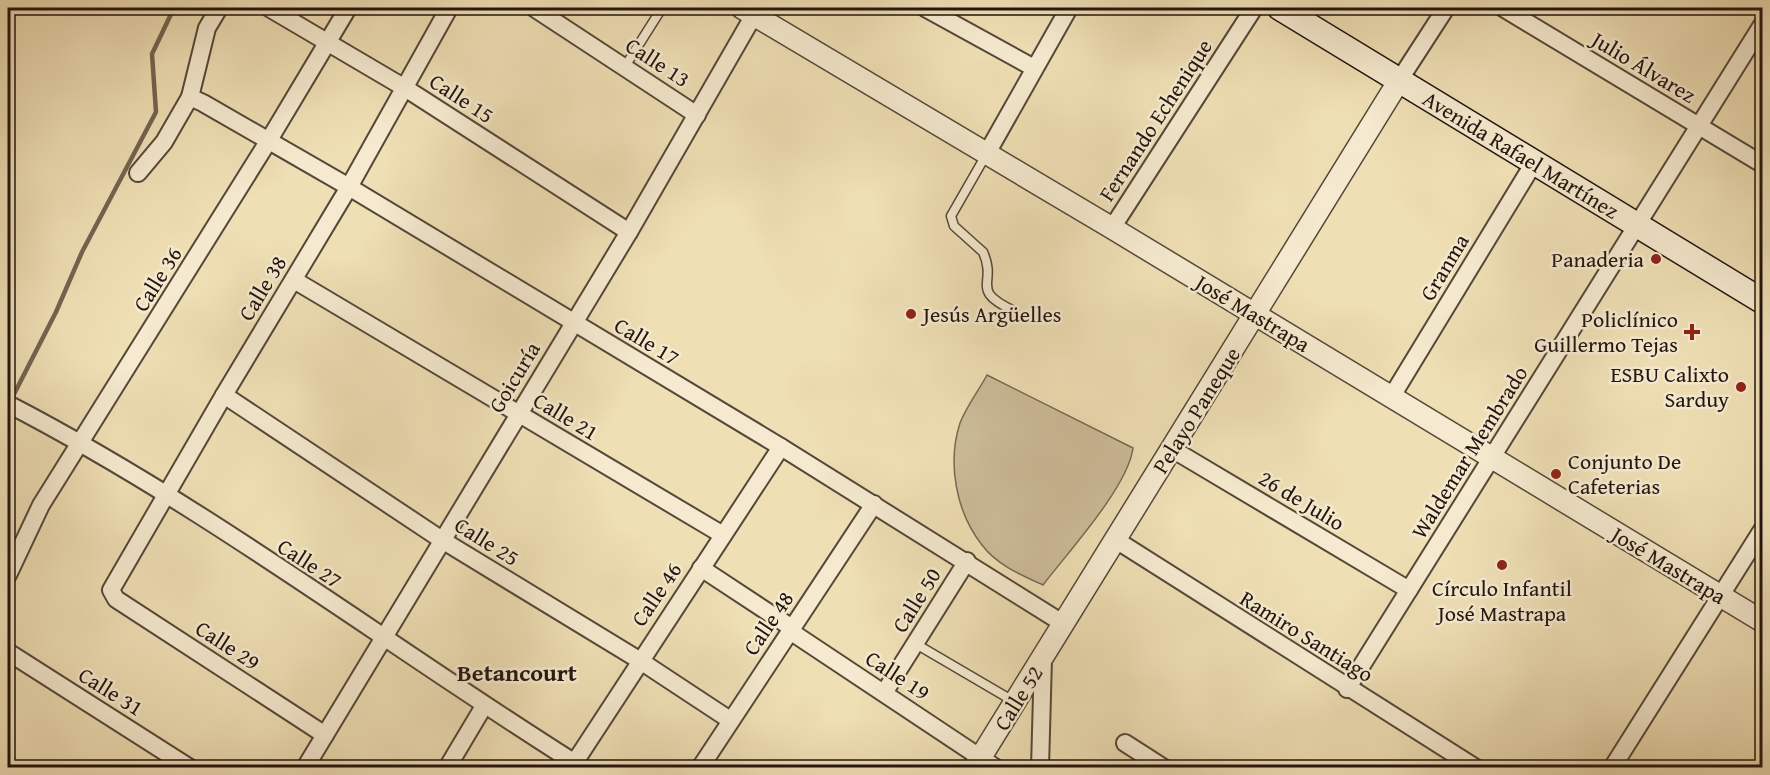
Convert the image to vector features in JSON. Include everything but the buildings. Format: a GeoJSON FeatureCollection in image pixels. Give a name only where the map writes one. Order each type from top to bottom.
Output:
{"type":"FeatureCollection","features":[{"type":"Feature","properties":{"kind":"main road","name":"Avenida Rafael Martínez"},"geometry":{"type":"LineString","coordinates":[[1280,8],[1762,301]]}},
{"type":"Feature","properties":{"kind":"street"},"geometry":{"type":"LineString","coordinates":[[138,173],[197,100],[207,28],[219,8]]}},
{"type":"Feature","properties":{"kind":"street","name":"Calle 15"},"geometry":{"type":"LineString","coordinates":[[268,8],[405,88],[629,232]]}},
{"type":"Feature","properties":{"kind":"street","name":"Calle 36"},"geometry":{"type":"LineString","coordinates":[[8,575],[40,505],[82,442],[348,8]]}},
{"type":"Feature","properties":{"kind":"street","name":"Calle 38"},"geometry":{"type":"LineString","coordinates":[[111,590],[224,395],[350,187],[448,8]]}},
{"type":"Feature","properties":{"kind":"street","name":"Calle 13"},"geometry":{"type":"LineString","coordinates":[[534,8],[697,115]]}},
{"type":"Feature","properties":{"kind":"street"},"geometry":{"type":"LineString","coordinates":[[925,8],[1034,68]]}},
{"type":"Feature","properties":{"kind":"street"},"geometry":{"type":"LineString","coordinates":[[986,155],[1069,8]]}},
{"type":"Feature","properties":{"kind":"street","name":"Fernando Echenique"},"geometry":{"type":"LineString","coordinates":[[1112,228],[1254,8]]}},
{"type":"Feature","properties":{"kind":"street","name":"Pelayo Paneque"},"geometry":{"type":"LineString","coordinates":[[1043,658],[1446,8]]}},
{"type":"Feature","properties":{"kind":"street","name":"Julio Álvarez"},"geometry":{"type":"LineString","coordinates":[[1503,8],[1762,165]]}},
{"type":"Feature","properties":{"kind":"street","name":"José Mastrapa"},"geometry":{"type":"LineString","coordinates":[[751,10],[986,155],[1392,396],[1762,621]]}},
{"type":"Feature","properties":{"kind":"street","name":"Goicuría"},"geometry":{"type":"LineString","coordinates":[[305,768],[629,232],[697,115],[751,10]]}},
{"type":"Feature","properties":{"kind":"street","name":"Waldemar Membrado"},"geometry":{"type":"LineString","coordinates":[[1347,689],[1762,25]]}},
{"type":"Feature","properties":{"kind":"street","name":"Calle 17"},"geometry":{"type":"LineString","coordinates":[[197,100],[350,187],[781,447],[968,561],[1064,624]]}},
{"type":"Feature","properties":{"kind":"street","name":"Granma"},"geometry":{"type":"LineString","coordinates":[[1392,396],[1535,161]]}},
{"type":"Feature","properties":{"kind":"street","name":"Calle 21"},"geometry":{"type":"LineString","coordinates":[[294,280],[723,535]]}},
{"type":"Feature","properties":{"kind":"street","name":"Calle 25"},"geometry":{"type":"LineString","coordinates":[[224,395],[442,540],[639,660],[730,720]]}},
{"type":"Feature","properties":{"kind":"street","name":"Calle 27"},"geometry":{"type":"LineString","coordinates":[[8,404],[82,442],[166,495],[576,766]]}},
{"type":"Feature","properties":{"kind":"street","name":"Calle 46"},"geometry":{"type":"LineString","coordinates":[[576,766],[639,660],[781,447]]}},
{"type":"Feature","properties":{"kind":"street","name":"26 de Julio"},"geometry":{"type":"LineString","coordinates":[[1172,449],[1409,590]]}},
{"type":"Feature","properties":{"kind":"street","name":"Calle 48"},"geometry":{"type":"LineString","coordinates":[[700,768],[874,504]]}},
{"type":"Feature","properties":{"kind":"street"},"geometry":{"type":"LineString","coordinates":[[1612,768],[1762,531]]}},
{"type":"Feature","properties":{"kind":"street","name":"Ramiro Santiago"},"geometry":{"type":"LineString","coordinates":[[1116,540],[1347,689],[1476,768]]}},
{"type":"Feature","properties":{"kind":"street","name":"Calle 50"},"geometry":{"type":"LineString","coordinates":[[884,693],[968,561]]}},
{"type":"Feature","properties":{"kind":"street","name":"Calle 19"},"geometry":{"type":"LineString","coordinates":[[701,568],[984,764]]}},
{"type":"Feature","properties":{"kind":"street","name":"Calle 29"},"geometry":{"type":"LineString","coordinates":[[111,590],[116,599],[325,735]]}},
{"type":"Feature","properties":{"kind":"street","name":"Calle 31"},"geometry":{"type":"LineString","coordinates":[[8,652],[190,768]]}},
{"type":"Feature","properties":{"kind":"street"},"geometry":{"type":"LineString","coordinates":[[1040,768],[1043,658]]}},
{"type":"Feature","properties":{"kind":"street","name":"Calle 52"},"geometry":{"type":"LineString","coordinates":[[984,764],[1016,702],[1043,658]]}},
{"type":"Feature","properties":{"kind":"street"},"geometry":{"type":"LineString","coordinates":[[447,768],[484,706]]}},
{"type":"Feature","properties":{"kind":"street"},"geometry":{"type":"LineString","coordinates":[[1125,743],[1140,761],[1164,768]]}},
{"type":"Feature","properties":{"kind":"lane"},"geometry":{"type":"LineString","coordinates":[[624,68],[662,8]]}},
{"type":"Feature","properties":{"kind":"lane"},"geometry":{"type":"LineString","coordinates":[[986,155],[951,216],[954,226],[983,252],[986,290],[989,296],[1014,311]]}},
{"type":"Feature","properties":{"kind":"lane"},"geometry":{"type":"LineString","coordinates":[[916,644],[1016,702]]}},
{"type":"Feature","properties":{"kind":"shaded area"},"geometry":{"type":"Polygon","coordinates":[[[987,375],[1133,448],[1129,464],[1109,500],[1043,585],[1010,569],[988,552],[966,518],[956,487],[954,454],[960,423],[987,375]]]}},
{"type":"Feature","properties":{"kind":"waterway"},"geometry":{"type":"LineString","coordinates":[[11,400],[56,312],[82,252],[156,112],[152,54],[174,8]]}},
{"type":"Feature","properties":{"kind":"place","name":"Panaderia"},"geometry":{"type":"Point","coordinates":[1656,259]}},
{"type":"Feature","properties":{"kind":"place","name":"Jesús Argüelles"},"geometry":{"type":"Point","coordinates":[911,314]}},
{"type":"Feature","properties":{"kind":"place","name":"Policlínico Guillermo Tejas"},"geometry":{"type":"Point","coordinates":[1692,332]}},
{"type":"Feature","properties":{"kind":"place","name":"ESBU Calixto Sarduy"},"geometry":{"type":"Point","coordinates":[1741,387]}},
{"type":"Feature","properties":{"kind":"place","name":"Conjunto De Cafeterias"},"geometry":{"type":"Point","coordinates":[1556,474]}},
{"type":"Feature","properties":{"kind":"place","name":"Círculo Infantil José Mastrapa"},"geometry":{"type":"Point","coordinates":[1502,565]}},
{"type":"Feature","properties":{"kind":"district","name":"Betancourt"},"geometry":{"type":"Point","coordinates":[517,673]}}]}
